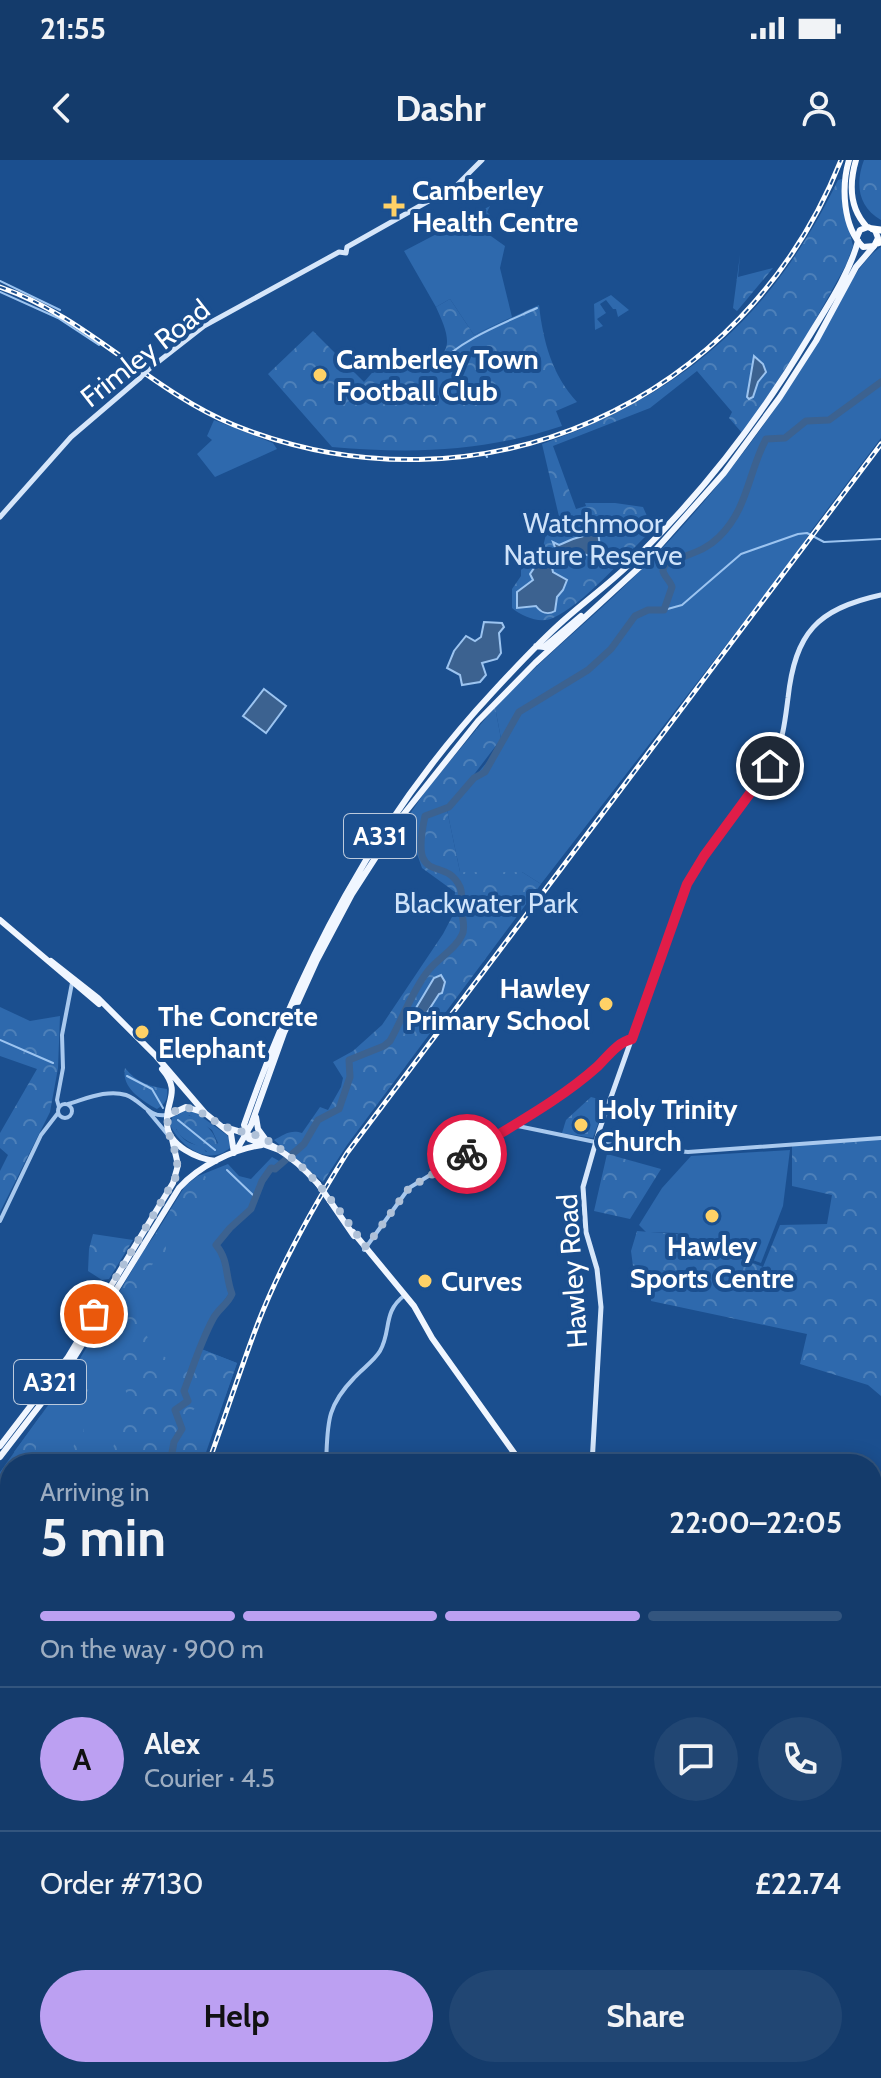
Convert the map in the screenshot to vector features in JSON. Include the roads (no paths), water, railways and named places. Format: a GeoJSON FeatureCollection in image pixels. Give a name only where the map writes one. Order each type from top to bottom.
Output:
{"type":"FeatureCollection","features":[{"type":"Feature","properties":{"kind":"highway"},"geometry":{"type":"LineString","coordinates":[[849,160],[845,199],[849,220],[863,247],[877,244],[878,235],[856,211],[851,196],[856,160]]}},
{"type":"Feature","properties":{"kind":"highway"},"geometry":{"type":"LineString","coordinates":[[857,239],[860,230],[874,229]]}},
{"type":"Feature","properties":{"kind":"main road","name":"Frimley Road"},"geometry":{"type":"LineString","coordinates":[[0,517],[71,437],[204,326],[339,252],[345,254],[347,247],[457,185],[482,160]]}},
{"type":"Feature","properties":{"kind":"main road","name":"A331"},"geometry":{"type":"LineString","coordinates":[[246,1120],[326,929],[375,843],[456,734],[536,646],[643,551],[736,445],[806,342],[852,258],[857,239]]}},
{"type":"Feature","properties":{"kind":"main road","name":"A331"},"geometry":{"type":"LineString","coordinates":[[235,1152],[255,1114],[291,1010],[381,846],[425,785],[498,699],[643,564],[724,473],[780,397],[816,341],[856,267],[877,244]]}},
{"type":"Feature","properties":{"kind":"main road","name":"Hawley Road"},"geometry":{"type":"LineString","coordinates":[[593,1454],[601,1317],[597,1269],[588,1245],[583,1209],[583,1187],[609,1107],[687,884],[704,856],[764,776],[776,754],[783,731],[793,664],[802,640],[814,624],[831,612],[881,595]]}},
{"type":"Feature","properties":{"kind":"main road","name":"A331"},"geometry":{"type":"LineString","coordinates":[[536,646],[544,647],[592,610]]}},
{"type":"Feature","properties":{"kind":"main road"},"geometry":{"type":"LineString","coordinates":[[0,920],[103,1005],[156,1056],[205,1113],[233,1138],[235,1152]]}},
{"type":"Feature","properties":{"kind":"main road"},"geometry":{"type":"LineString","coordinates":[[51,961],[80,986]]}},
{"type":"Feature","properties":{"kind":"main road"},"geometry":{"type":"LineString","coordinates":[[137,1039],[170,1080],[173,1093],[167,1124],[172,1138],[195,1156],[220,1161],[235,1152],[266,1142]]}},
{"type":"Feature","properties":{"kind":"main road"},"geometry":{"type":"LineString","coordinates":[[169,1115],[186,1107],[205,1113]]}},
{"type":"Feature","properties":{"kind":"main road"},"geometry":{"type":"LineString","coordinates":[[255,1114],[258,1129],[266,1142]]}},
{"type":"Feature","properties":{"kind":"main road"},"geometry":{"type":"LineString","coordinates":[[222,1125],[236,1125],[246,1120],[246,1133]]}},
{"type":"Feature","properties":{"kind":"main road"},"geometry":{"type":"LineString","coordinates":[[222,1125],[266,1142],[294,1161],[318,1184],[419,1316],[515,1454]]}},
{"type":"Feature","properties":{"kind":"main road","name":"A321"},"geometry":{"type":"LineString","coordinates":[[0,1446],[68,1357],[168,1192],[178,1168],[172,1138]]}},
{"type":"Feature","properties":{"kind":"main road","name":"A321"},"geometry":{"type":"LineString","coordinates":[[2,1454],[70,1365],[176,1191],[195,1173],[220,1161]]}},
{"type":"Feature","properties":{"kind":"street"},"geometry":{"type":"LineString","coordinates":[[60,1112],[57,1100],[63,1068],[62,1035],[72,988],[70,980]]}},
{"type":"Feature","properties":{"kind":"street"},"geometry":{"type":"LineString","coordinates":[[68,1000],[80,986]]}},
{"type":"Feature","properties":{"kind":"street"},"geometry":{"type":"LineString","coordinates":[[365,1249],[409,1188],[513,1125],[586,1075],[623,1042],[632,1039]]}},
{"type":"Feature","properties":{"kind":"street"},"geometry":{"type":"LineString","coordinates":[[0,1221],[41,1135],[60,1112],[92,1097],[119,1094],[133,1098],[159,1116],[169,1115]]}},
{"type":"Feature","properties":{"kind":"street"},"geometry":{"type":"LineString","coordinates":[[60,1112],[70,1116],[70,1106]]}},
{"type":"Feature","properties":{"kind":"street"},"geometry":{"type":"LineString","coordinates":[[147,1109],[172,1138]]}},
{"type":"Feature","properties":{"kind":"street"},"geometry":{"type":"LineString","coordinates":[[513,1125],[598,1141],[688,1152],[881,1138]]}},
{"type":"Feature","properties":{"kind":"street"},"geometry":{"type":"LineString","coordinates":[[327,1454],[332,1405],[380,1351],[392,1308],[403,1296]]}},
{"type":"Feature","properties":{"kind":"waterway"},"geometry":{"type":"LineString","coordinates":[[0,281],[60,310]]}},
{"type":"Feature","properties":{"kind":"waterway"},"geometry":{"type":"LineString","coordinates":[[0,292],[58,318],[99,345]]}},
{"type":"Feature","properties":{"kind":"waterway"},"geometry":{"type":"LineString","coordinates":[[434,368],[469,340],[537,308]]}},
{"type":"Feature","properties":{"kind":"waterway"},"geometry":{"type":"LineString","coordinates":[[172,1454],[174,1442],[182,1429],[175,1410],[188,1401],[184,1391],[201,1345],[215,1315],[232,1294],[225,1262],[216,1245],[251,1209],[271,1168],[275,1169],[304,1144],[318,1120],[339,1109],[350,1077],[349,1060],[390,1041],[422,979],[455,945],[463,932],[460,887],[454,877],[425,862],[422,853],[425,816],[449,807],[474,778],[485,772],[519,712],[588,670],[611,649],[635,616],[648,610],[664,610],[672,587],[663,571],[664,567],[708,546],[729,526],[742,503],[766,439],[785,438],[806,421],[829,420],[881,382]]}},
{"type":"Feature","properties":{"kind":"waterway"},"geometry":{"type":"LineString","coordinates":[[664,610],[682,605],[741,554],[798,534],[807,533],[824,542],[881,539]]}},
{"type":"Feature","properties":{"kind":"waterway"},"geometry":{"type":"LineString","coordinates":[[0,1040],[53,1063]]}},
{"type":"Feature","properties":{"kind":"waterway"},"geometry":{"type":"LineString","coordinates":[[127,1076],[152,1089],[163,1108]]}},
{"type":"Feature","properties":{"kind":"waterway"},"geometry":{"type":"LineString","coordinates":[[178,1120],[215,1150]]}},
{"type":"Feature","properties":{"kind":"waterway"},"geometry":{"type":"LineString","coordinates":[[227,1170],[255,1197]]}},
{"type":"Feature","properties":{"kind":"railway"},"geometry":{"type":"LineString","coordinates":[[0,287],[61,316],[174,393],[234,425],[326,452],[419,460],[508,449],[593,421],[671,377],[740,318],[797,245],[841,160]]}},
{"type":"Feature","properties":{"kind":"railway"},"geometry":{"type":"LineString","coordinates":[[211,1454],[267,1301],[298,1236],[347,1153],[881,444]]}},
{"type":"Feature","properties":{"kind":"place","name":"Camberley Health Centre"},"geometry":{"type":"Point","coordinates":[394,206]}},
{"type":"Feature","properties":{"kind":"place","name":"Camberley Town Football Club"},"geometry":{"type":"Point","coordinates":[320,375]}},
{"type":"Feature","properties":{"kind":"place","name":"Hawley Primary School"},"geometry":{"type":"Point","coordinates":[606,1004]}},
{"type":"Feature","properties":{"kind":"place","name":"The Concrete Elephant"},"geometry":{"type":"Point","coordinates":[142,1032]}},
{"type":"Feature","properties":{"kind":"place","name":"Holy Trinity Church"},"geometry":{"type":"Point","coordinates":[581,1125]}},
{"type":"Feature","properties":{"kind":"place","name":"Hawley Sports Centre"},"geometry":{"type":"Point","coordinates":[712,1216]}},
{"type":"Feature","properties":{"kind":"place","name":"Curves"},"geometry":{"type":"Point","coordinates":[425,1281]}},
{"type":"Feature","properties":{"kind":"park label","name":"Watchmoor Nature Reserve"},"geometry":{"type":"Point","coordinates":[593,539]}},
{"type":"Feature","properties":{"kind":"park label","name":"Blackwater Park"},"geometry":{"type":"Point","coordinates":[486,903]}}]}
